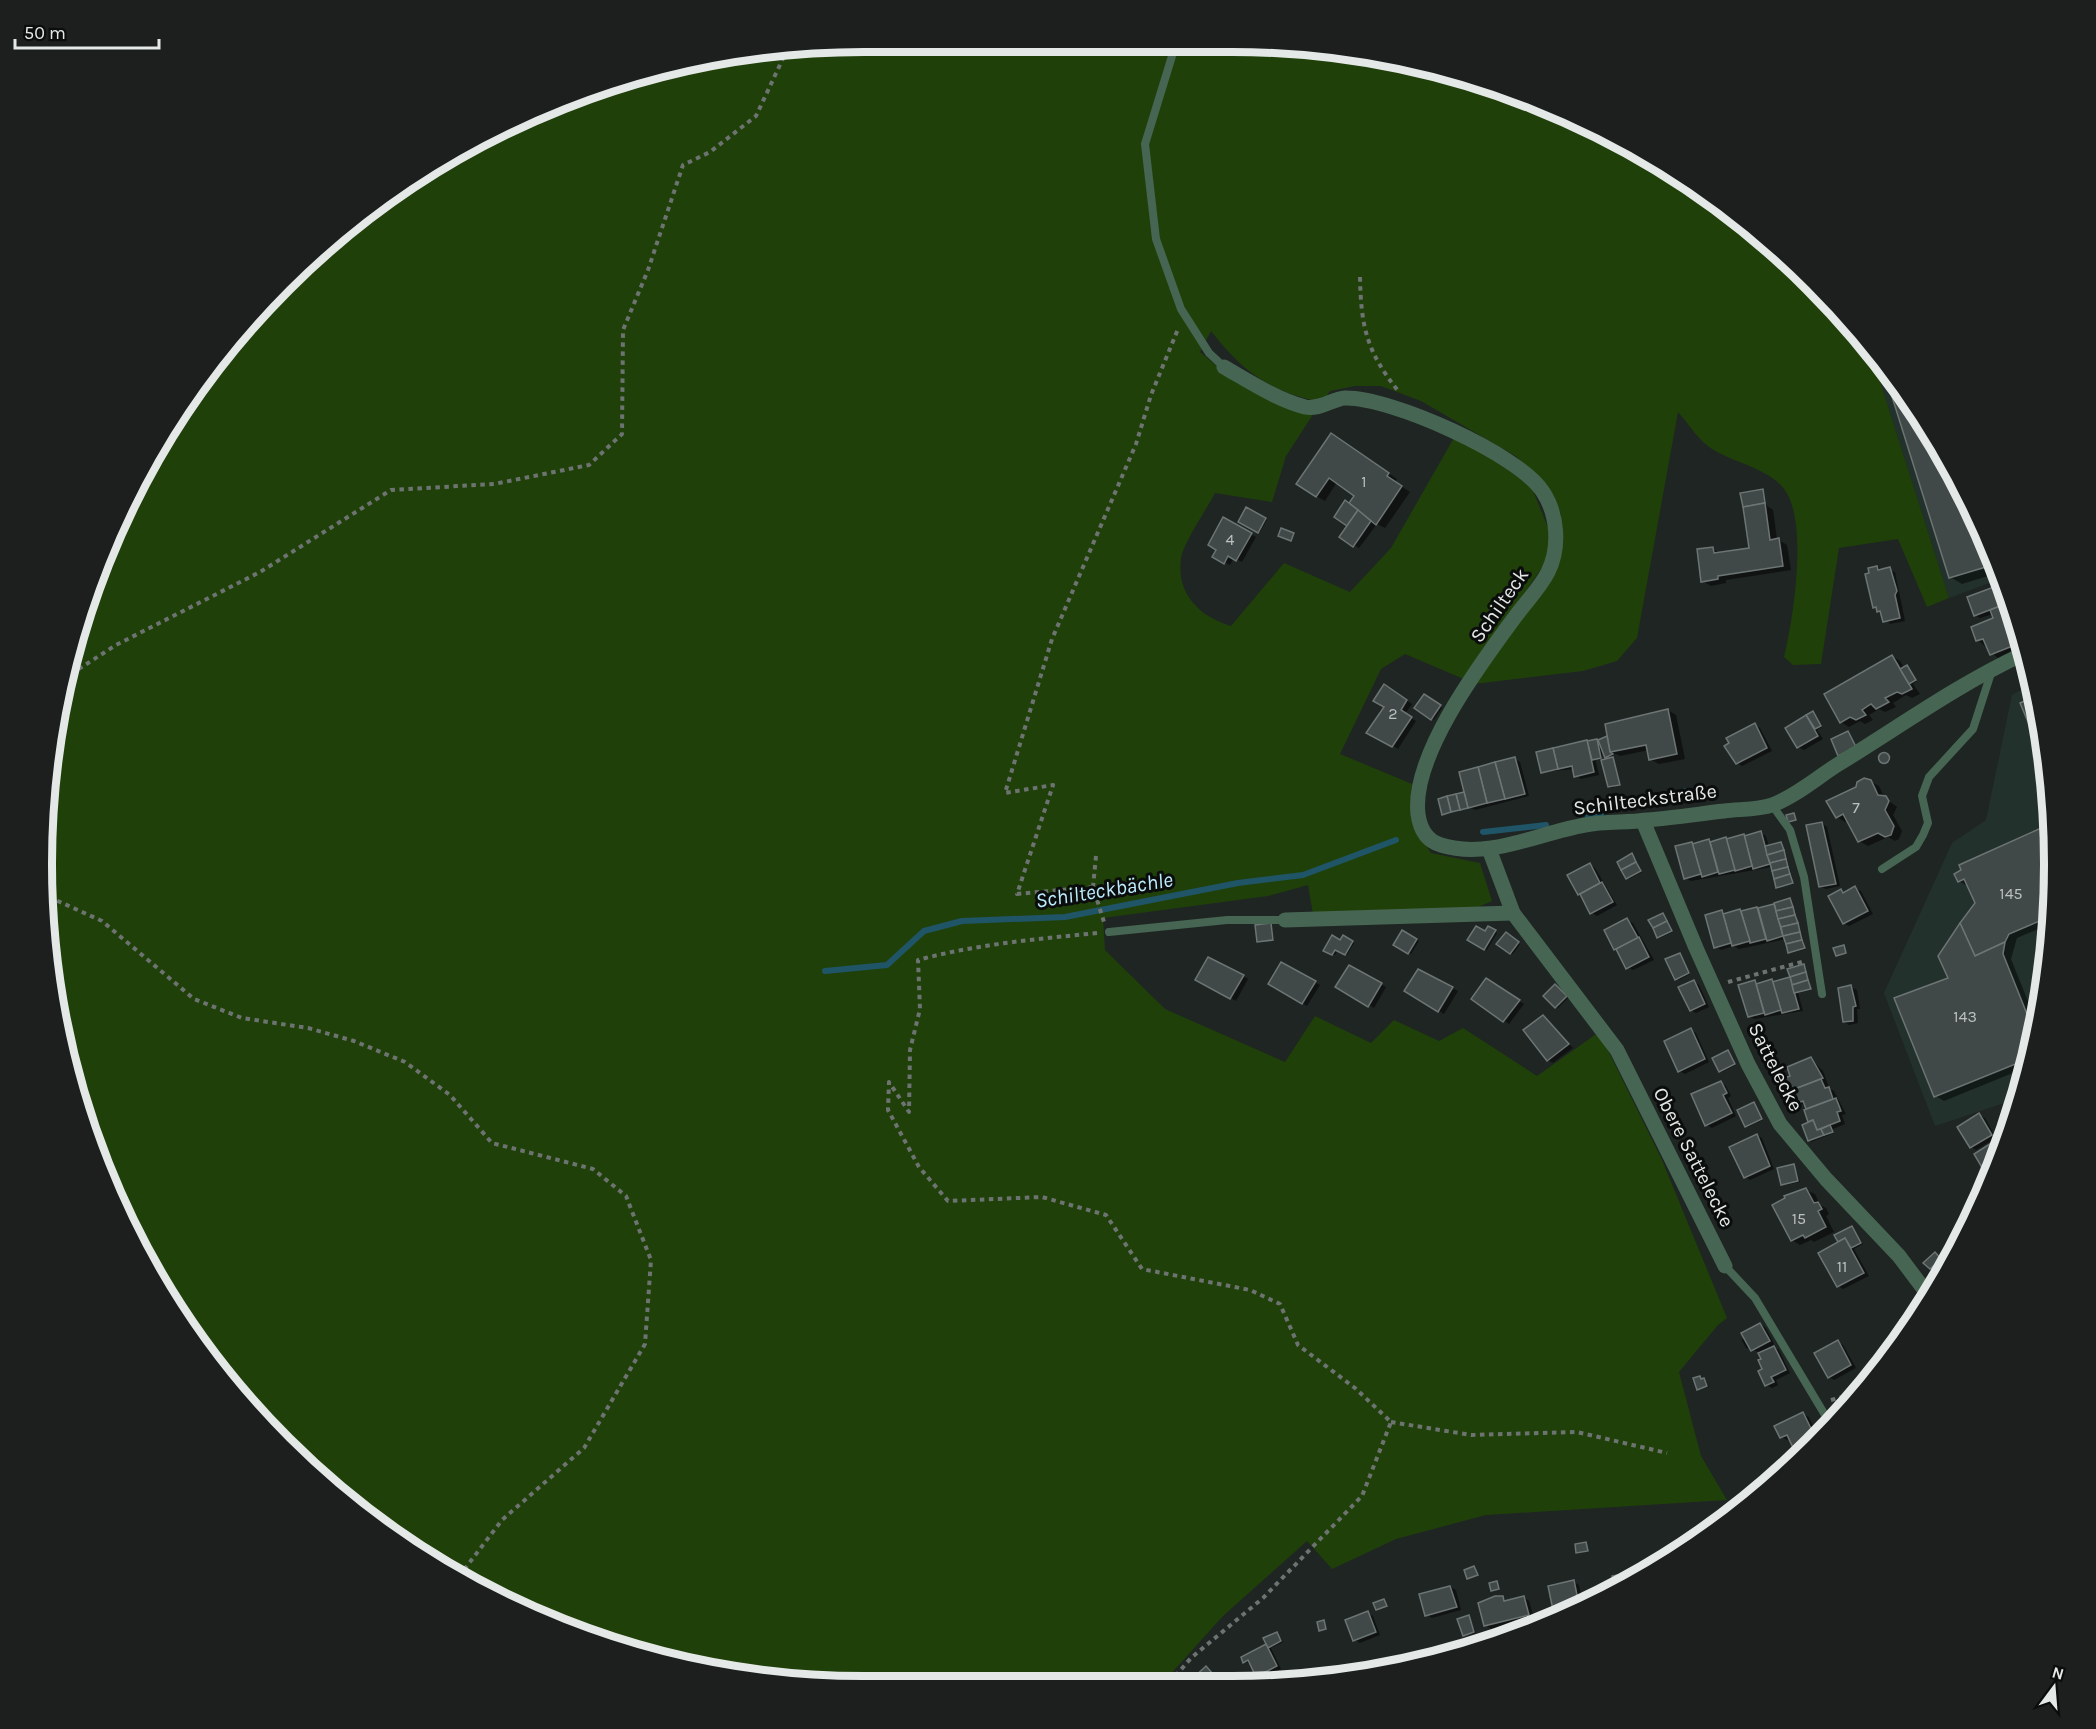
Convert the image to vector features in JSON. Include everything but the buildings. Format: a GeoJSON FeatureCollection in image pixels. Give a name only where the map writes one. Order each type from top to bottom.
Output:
{"type":"FeatureCollection","features":[{"type":"Feature","properties":{"kind":"street","name":"Schilteck"},"geometry":{"type":"LineString","coordinates":[[1224,367],[1262,389],[1306,407],[1323,406],[1343,398],[1377,403],[1452,430],[1497,453],[1529,474],[1544,492],[1553,511],[1556,540],[1548,572],[1444,722],[1424,772],[1416,802],[1419,824],[1429,840],[1442,846],[1489,849]]}},
{"type":"Feature","properties":{"kind":"street","name":"Schilteckstraße"},"geometry":{"type":"LineString","coordinates":[[1489,849],[1581,826],[1611,821],[1643,821],[1772,805],[1914,718],[1954,690],[2017,657]]}},
{"type":"Feature","properties":{"kind":"street","name":"Sattelecke"},"geometry":{"type":"LineString","coordinates":[[1643,821],[1748,1064],[1780,1124],[1826,1179],[1899,1256],[1924,1289]]}},
{"type":"Feature","properties":{"kind":"street"},"geometry":{"type":"LineString","coordinates":[[1285,920],[1514,913],[1489,849]]}},
{"type":"Feature","properties":{"kind":"street","name":"Obere Sattelecke"},"geometry":{"type":"LineString","coordinates":[[1514,913],[1617,1050],[1725,1266]]}},
{"type":"Feature","properties":{"kind":"lane"},"geometry":{"type":"LineString","coordinates":[[1173,52],[1145,144],[1156,239],[1180,309],[1209,353],[1224,367]]}},
{"type":"Feature","properties":{"kind":"lane"},"geometry":{"type":"LineString","coordinates":[[1882,869],[1916,847],[1923,835],[1928,823],[1922,796],[1929,777],[1973,729],[1993,668]]}},
{"type":"Feature","properties":{"kind":"lane"},"geometry":{"type":"LineString","coordinates":[[1772,805],[1790,831],[1804,877],[1822,994]]}},
{"type":"Feature","properties":{"kind":"lane"},"geometry":{"type":"LineString","coordinates":[[1109,932],[1227,920],[1285,920]]}},
{"type":"Feature","properties":{"kind":"lane","name":"Obere Sattelecke"},"geometry":{"type":"LineString","coordinates":[[1725,1266],[1755,1298],[1826,1418]]}},
{"type":"Feature","properties":{"kind":"path"},"geometry":{"type":"LineString","coordinates":[[76,671],[116,645],[260,572],[391,489],[494,484],[589,465],[622,434],[623,330],[648,270],[683,165],[710,152],[756,116],[784,57]]}},
{"type":"Feature","properties":{"kind":"path"},"geometry":{"type":"LineString","coordinates":[[1359,277],[1361,319],[1369,345],[1384,373],[1420,418]]}},
{"type":"Feature","properties":{"kind":"path"},"geometry":{"type":"LineString","coordinates":[[1093,887],[1017,894],[1053,785],[1005,793],[1052,639],[1136,444],[1151,395],[1185,315]]}},
{"type":"Feature","properties":{"kind":"path"},"geometry":{"type":"LineString","coordinates":[[1096,856],[1093,887],[1100,914]]}},
{"type":"Feature","properties":{"kind":"path"},"geometry":{"type":"LineString","coordinates":[[53,899],[102,921],[194,999],[242,1018],[308,1028],[354,1041],[405,1062],[450,1095],[492,1143],[593,1169],[626,1196],[651,1260],[645,1344],[584,1448],[502,1520],[463,1571]]}},
{"type":"Feature","properties":{"kind":"path"},"geometry":{"type":"LineString","coordinates":[[1109,932],[1033,939],[944,953],[918,960],[920,1009],[910,1050],[909,1112],[889,1082],[888,1110],[919,1167],[948,1201],[1042,1197],[1107,1215],[1142,1269],[1250,1290],[1280,1304],[1298,1346],[1354,1388],[1390,1422],[1471,1435],[1577,1432],[1667,1453]]}},
{"type":"Feature","properties":{"kind":"path"},"geometry":{"type":"LineString","coordinates":[[1713,986],[1815,958]]}},
{"type":"Feature","properties":{"kind":"path"},"geometry":{"type":"LineString","coordinates":[[1815,1402],[1846,1395]]}},
{"type":"Feature","properties":{"kind":"path"},"geometry":{"type":"LineString","coordinates":[[1175,1676],[1191,1658],[1263,1598],[1362,1496],[1390,1422]]}},
{"type":"Feature","properties":{"kind":"shaded area"},"geometry":{"type":"Polygon","coordinates":[[[1877,371],[1907,413],[1935,459],[1960,505],[1992,582],[1949,598],[1877,371]]]}},
{"type":"Feature","properties":{"kind":"shaded area"},"geometry":{"type":"Polygon","coordinates":[[[2024,688],[2037,759],[2042,811],[2044,864],[2042,918],[2037,970],[2028,1023],[2008,1102],[1935,1126],[1884,993],[1952,843],[1986,820],[2012,695],[2024,688]]]}},
{"type":"Feature","properties":{"kind":"green space"},"geometry":{"type":"Polygon","coordinates":[[[1231,52],[1337,59],[1390,68],[1442,80],[1542,114],[1638,161],[1683,189],[1726,220],[1806,290],[1877,371],[1949,598],[1927,607],[1898,539],[1839,548],[1821,664],[1793,665],[1784,657],[1797,571],[1796,524],[1792,504],[1784,489],[1769,476],[1707,446],[1678,412],[1637,638],[1617,661],[1583,671],[1474,684],[1560,543],[1561,514],[1546,490],[1517,457],[1421,401],[1381,386],[1355,386],[1330,391],[1322,402],[1288,393],[1246,369],[1211,331],[1200,352],[1225,373],[1314,413],[1286,456],[1272,502],[1215,493],[1186,545],[1181,559],[1182,583],[1193,602],[1209,617],[1231,626],[1284,563],[1350,592],[1391,548],[1455,436],[1471,443],[1531,486],[1549,530],[1549,545],[1545,563],[1466,680],[1405,654],[1381,669],[1340,754],[1412,784],[1415,820],[1431,853],[1480,863],[1492,901],[1472,910],[1313,914],[1308,885],[1268,896],[1103,918],[1105,950],[1165,1009],[1285,1062],[1315,1016],[1371,1043],[1394,1020],[1439,1041],[1463,1028],[1537,1076],[1599,1032],[1662,1160],[1727,1318],[1718,1325],[1679,1372],[1701,1456],[1727,1500],[1486,1515],[1396,1539],[1332,1569],[1307,1541],[1223,1616],[1169,1676],[811,1675],[759,1670],[706,1661],[654,1649],[603,1633],[554,1615],[458,1568],[413,1540],[370,1509],[329,1475],[290,1439],[220,1359],[189,1316],[136,1224],[114,1175],[80,1075],[59,970],[54,918],[52,864],[59,759],[80,654],[96,603],[114,554],[161,458],[189,413],[220,370],[254,329],[290,290],[370,220],[413,189],[458,161],[505,136],[554,114],[654,80],[759,59],[811,54],[1231,52]]]}},
{"type":"Feature","properties":{"kind":"waterway","name":"Schilteckbächle"},"geometry":{"type":"LineString","coordinates":[[1638,803],[1687,791]]}},
{"type":"Feature","properties":{"kind":"waterway","name":"Schilteckbächle"},"geometry":{"type":"LineString","coordinates":[[1588,817],[1601,814]]}},
{"type":"Feature","properties":{"kind":"waterway","name":"Schilteckbächle"},"geometry":{"type":"LineString","coordinates":[[1483,832],[1546,825]]}},
{"type":"Feature","properties":{"kind":"waterway","name":"Schilteckbächle"},"geometry":{"type":"LineString","coordinates":[[825,971],[887,965],[924,931],[962,921],[1065,917],[1238,883],[1303,875],[1396,840]]}}]}
